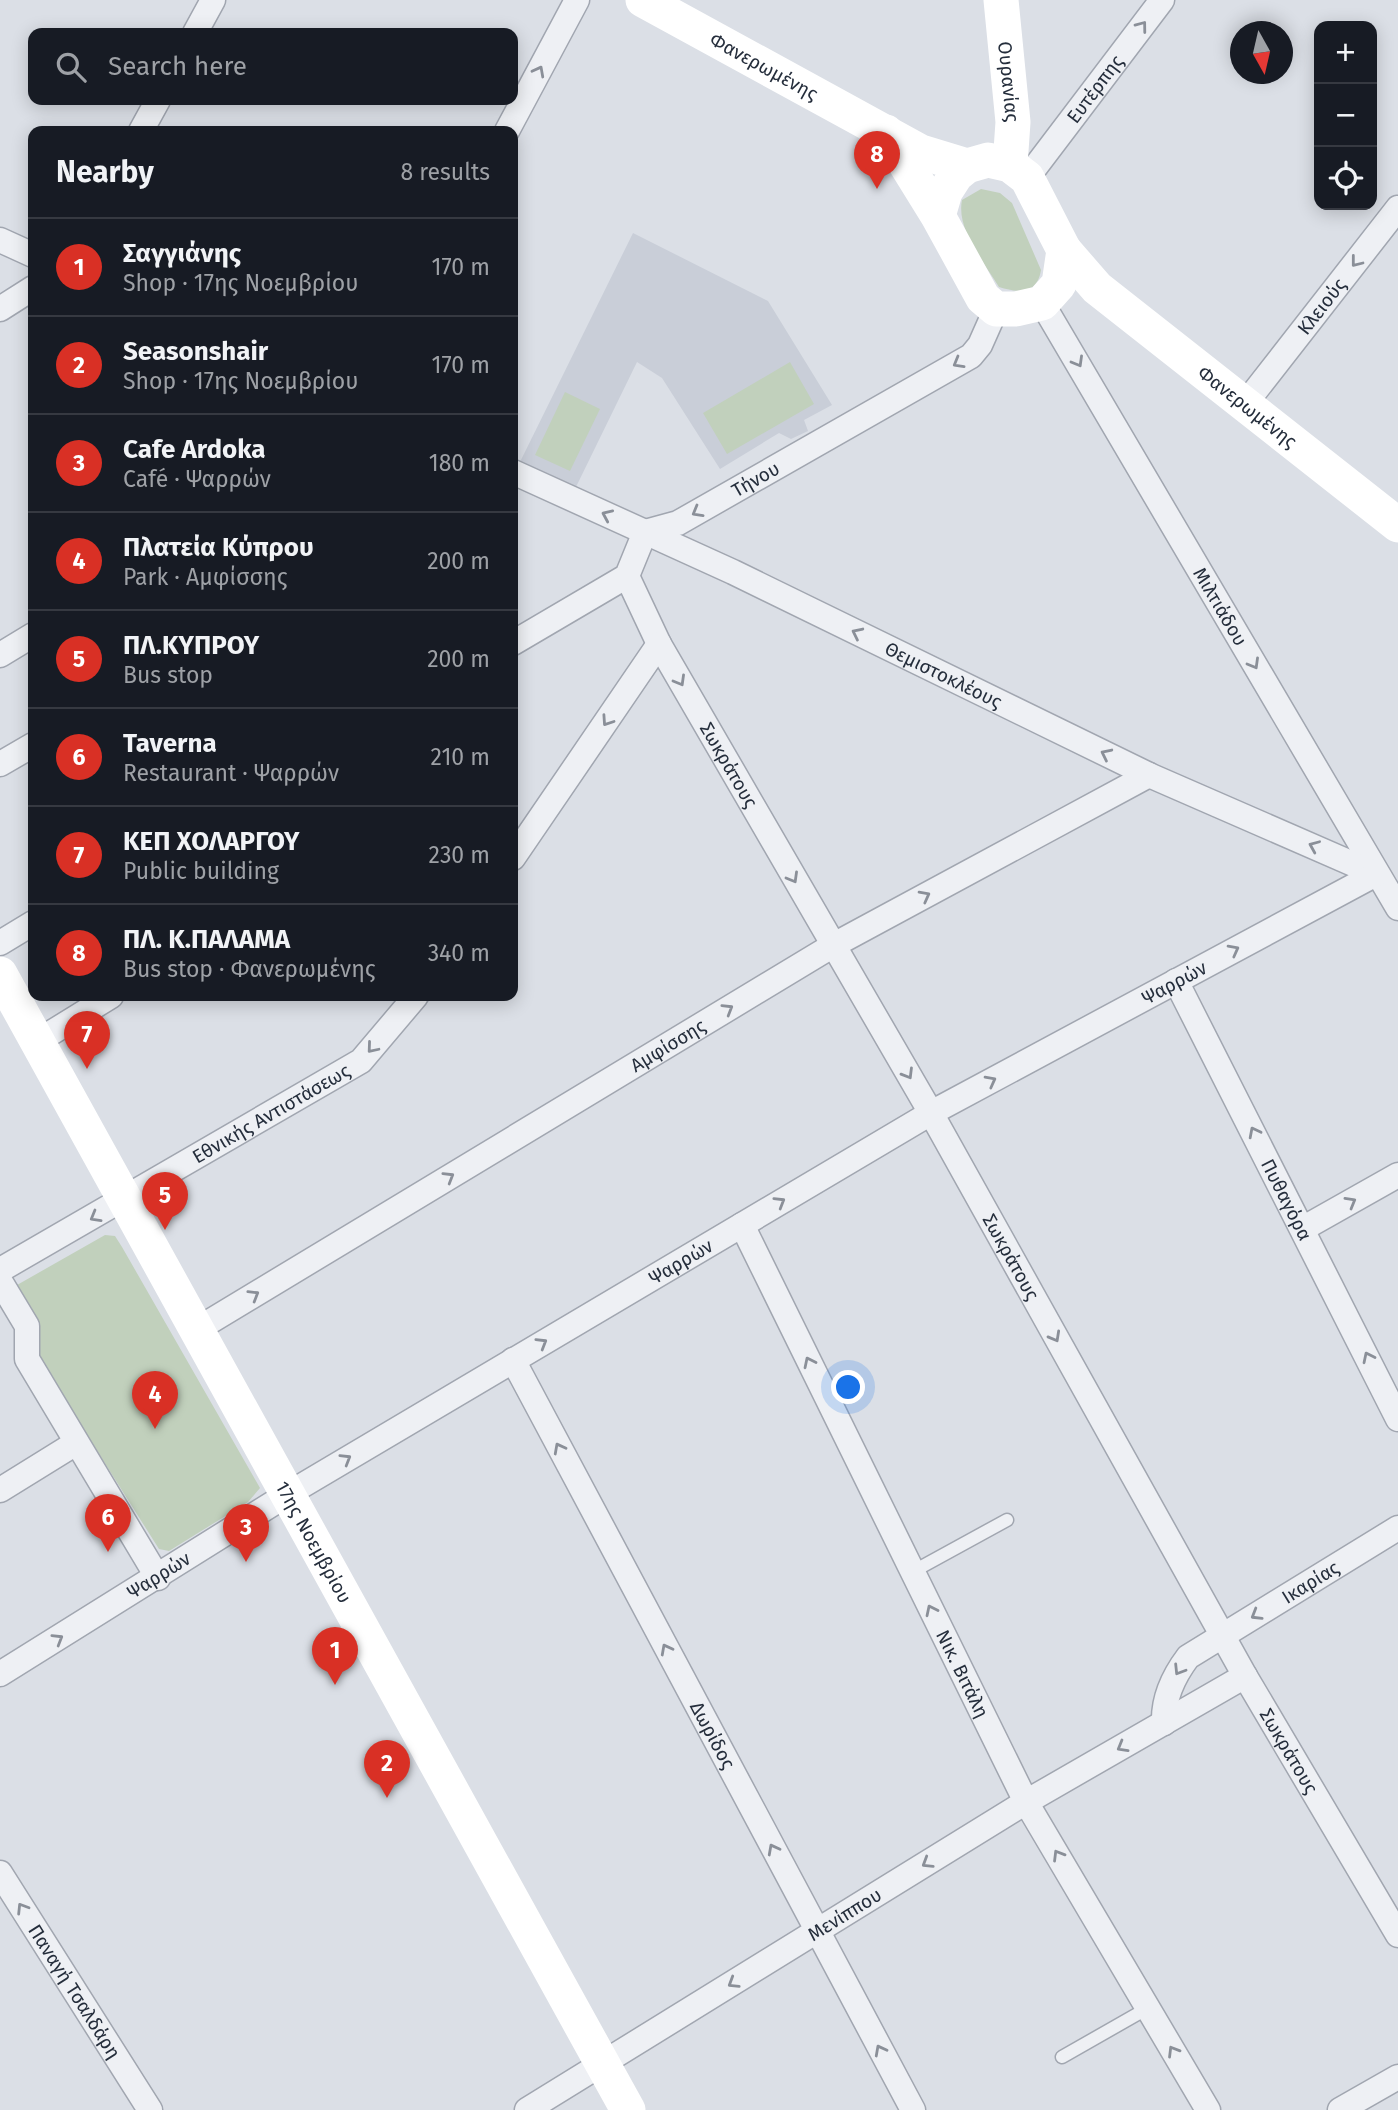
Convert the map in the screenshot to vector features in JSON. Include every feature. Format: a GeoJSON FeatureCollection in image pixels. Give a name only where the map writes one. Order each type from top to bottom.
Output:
{"type":"FeatureCollection","features":[{"type":"Feature","properties":{"kind":"street"},"geometry":{"type":"LineString","coordinates":[[198,28],[213,0]]}},
{"type":"Feature","properties":{"kind":"street"},"geometry":{"type":"LineString","coordinates":[[510,126],[577,0]]}},
{"type":"Feature","properties":{"kind":"street","name":"Φανερωμένης"},"geometry":{"type":"LineString","coordinates":[[643,0],[921,152],[967,166]]}},
{"type":"Feature","properties":{"kind":"street","name":"Ουρανίας"},"geometry":{"type":"LineString","coordinates":[[1002,0],[1019,171]]}},
{"type":"Feature","properties":{"kind":"street","name":"Ευτέρπης"},"geometry":{"type":"LineString","coordinates":[[1019,171],[1163,0]]}},
{"type":"Feature","properties":{"kind":"street"},"geometry":{"type":"LineString","coordinates":[[144,126],[155,105]]}},
{"type":"Feature","properties":{"kind":"street","name":"Φανερωμένης"},"geometry":{"type":"LineString","coordinates":[[886,132],[938,216],[983,298],[996,309]]}},
{"type":"Feature","properties":{"kind":"street"},"geometry":{"type":"LineString","coordinates":[[938,216],[946,192],[956,176],[967,166],[988,160],[1019,171]]}},
{"type":"Feature","properties":{"kind":"street","name":"Φανερωμένης"},"geometry":{"type":"LineString","coordinates":[[1019,171],[1055,279],[1097,288],[1398,525]]}},
{"type":"Feature","properties":{"kind":"street","name":"Κλειούς"},"geometry":{"type":"LineString","coordinates":[[1245,404],[1398,208]]}},
{"type":"Feature","properties":{"kind":"street"},"geometry":{"type":"LineString","coordinates":[[0,240],[28,253]]}},
{"type":"Feature","properties":{"kind":"street"},"geometry":{"type":"LineString","coordinates":[[996,309],[1055,279]]}},
{"type":"Feature","properties":{"kind":"street","name":"Μιλτιάδου"},"geometry":{"type":"LineString","coordinates":[[1055,279],[1376,874],[1398,908]]}},
{"type":"Feature","properties":{"kind":"street"},"geometry":{"type":"LineString","coordinates":[[0,309],[28,291]]}},
{"type":"Feature","properties":{"kind":"street","name":"Τήνου"},"geometry":{"type":"LineString","coordinates":[[645,532],[678,523],[971,356],[980,345],[996,309]]}},
{"type":"Feature","properties":{"kind":"street","name":"Θεμιστοκλέους"},"geometry":{"type":"LineString","coordinates":[[518,474],[645,532],[1149,775],[1376,874]]}},
{"type":"Feature","properties":{"kind":"street"},"geometry":{"type":"LineString","coordinates":[[518,640],[627,576],[645,532]]}},
{"type":"Feature","properties":{"kind":"street","name":"Σωκράτους"},"geometry":{"type":"LineString","coordinates":[[627,576],[659,644],[930,1113],[1245,1676],[1398,1935]]}},
{"type":"Feature","properties":{"kind":"street"},"geometry":{"type":"LineString","coordinates":[[0,655],[28,638]]}},
{"type":"Feature","properties":{"kind":"street"},"geometry":{"type":"LineString","coordinates":[[518,851],[659,644]]}},
{"type":"Feature","properties":{"kind":"street"},"geometry":{"type":"LineString","coordinates":[[0,764],[28,748]]}},
{"type":"Feature","properties":{"kind":"street","name":"Αμφίσσης"},"geometry":{"type":"LineString","coordinates":[[195,1330],[832,946],[1149,775]]}},
{"type":"Feature","properties":{"kind":"street","name":"Ψαρρών"},"geometry":{"type":"LineString","coordinates":[[0,1674],[158,1578],[288,1494],[930,1113],[1376,874]]}},
{"type":"Feature","properties":{"kind":"street"},"geometry":{"type":"LineString","coordinates":[[0,943],[28,926]]}},
{"type":"Feature","properties":{"kind":"street","name":"17ης Νοεμβρίου"},"geometry":{"type":"LineString","coordinates":[[0,974],[628,2110]]}},
{"type":"Feature","properties":{"kind":"street","name":"Πυθαγόρα"},"geometry":{"type":"LineString","coordinates":[[1176,981],[1304,1228],[1398,1419]]}},
{"type":"Feature","properties":{"kind":"street"},"geometry":{"type":"LineString","coordinates":[[38,1041],[103,1001]]}},
{"type":"Feature","properties":{"kind":"street","name":"Εθνικής Αντιστάσεως"},"geometry":{"type":"LineString","coordinates":[[0,1270],[360,1061],[412,1001]]}},
{"type":"Feature","properties":{"kind":"street"},"geometry":{"type":"LineString","coordinates":[[1304,1228],[1398,1175]]}},
{"type":"Feature","properties":{"kind":"street","name":"Νικ. Βιτάλη"},"geometry":{"type":"LineString","coordinates":[[742,1225],[1026,1802],[1208,2110]]}},
{"type":"Feature","properties":{"kind":"street"},"geometry":{"type":"LineString","coordinates":[[0,1281],[27,1326],[27,1359],[158,1578]]}},
{"type":"Feature","properties":{"kind":"street","name":"Δωρίδος"},"geometry":{"type":"LineString","coordinates":[[513,1360],[913,2110]]}},
{"type":"Feature","properties":{"kind":"street"},"geometry":{"type":"LineString","coordinates":[[0,1490],[76,1443]]}},
{"type":"Feature","properties":{"kind":"street","name":"Ικαρίας"},"geometry":{"type":"LineString","coordinates":[[1222,1635],[1398,1528]]}},
{"type":"Feature","properties":{"kind":"street"},"geometry":{"type":"LineString","coordinates":[[1164,1723],[1166,1702],[1177,1672],[1188,1657],[1222,1635]]}},
{"type":"Feature","properties":{"kind":"street","name":"Μενίππου"},"geometry":{"type":"LineString","coordinates":[[527,2110],[1026,1802],[1245,1676]]}},
{"type":"Feature","properties":{"kind":"street","name":"Παναγή Τσαλδάρη"},"geometry":{"type":"LineString","coordinates":[[0,1873],[150,2110]]}},
{"type":"Feature","properties":{"kind":"street"},"geometry":{"type":"LineString","coordinates":[[1340,2110],[1398,2077]]}},
{"type":"Feature","properties":{"kind":"lane"},"geometry":{"type":"LineString","coordinates":[[912,1572],[1007,1520]]}},
{"type":"Feature","properties":{"kind":"lane"},"geometry":{"type":"LineString","coordinates":[[1062,2057],[1148,2008]]}},
{"type":"Feature","properties":{"kind":"shaded area"},"geometry":{"type":"Polygon","coordinates":[[[633,233],[768,301],[832,405],[804,420],[808,431],[791,439],[779,433],[720,469],[662,378],[637,362],[575,489],[519,464],[633,233]]]}},
{"type":"Feature","properties":{"kind":"green space"},"geometry":{"type":"Polygon","coordinates":[[[981,189],[1000,193],[1012,203],[1041,270],[1036,284],[1031,288],[1020,291],[999,287],[967,234],[961,211],[962,200],[981,189]]]}},
{"type":"Feature","properties":{"kind":"green space"},"geometry":{"type":"Polygon","coordinates":[[[790,362],[814,404],[727,454],[703,413],[790,362]]]}},
{"type":"Feature","properties":{"kind":"green space"},"geometry":{"type":"Polygon","coordinates":[[[565,392],[600,409],[570,471],[535,455],[565,392]]]}},
{"type":"Feature","properties":{"kind":"green space"},"geometry":{"type":"Polygon","coordinates":[[[105,1235],[115,1236],[122,1247],[260,1488],[248,1502],[169,1551],[159,1549],[34,1351],[10,1289],[105,1235]]]}},
{"type":"Feature","properties":{"kind":"place","name":"ΠΛ. Κ.ΠΑΛΑΜΑ"},"geometry":{"type":"Point","coordinates":[877,189]}},
{"type":"Feature","properties":{"kind":"place","name":"ΚΕΠ ΧΟΛΑΡΓΟΥ"},"geometry":{"type":"Point","coordinates":[87,1069]}},
{"type":"Feature","properties":{"kind":"place","name":"ΠΛ.ΚΥΠΡΟΥ"},"geometry":{"type":"Point","coordinates":[165,1230]}},
{"type":"Feature","properties":{"kind":"place","name":"Πλατεία Κύπρου"},"geometry":{"type":"Point","coordinates":[155,1429]}},
{"type":"Feature","properties":{"kind":"place","name":"Taverna"},"geometry":{"type":"Point","coordinates":[108,1552]}},
{"type":"Feature","properties":{"kind":"place","name":"Cafe Ardoka"},"geometry":{"type":"Point","coordinates":[246,1562]}},
{"type":"Feature","properties":{"kind":"place","name":"Σαγγιάνης"},"geometry":{"type":"Point","coordinates":[335,1685]}},
{"type":"Feature","properties":{"kind":"place","name":"Seasonshair"},"geometry":{"type":"Point","coordinates":[387,1798]}}]}
